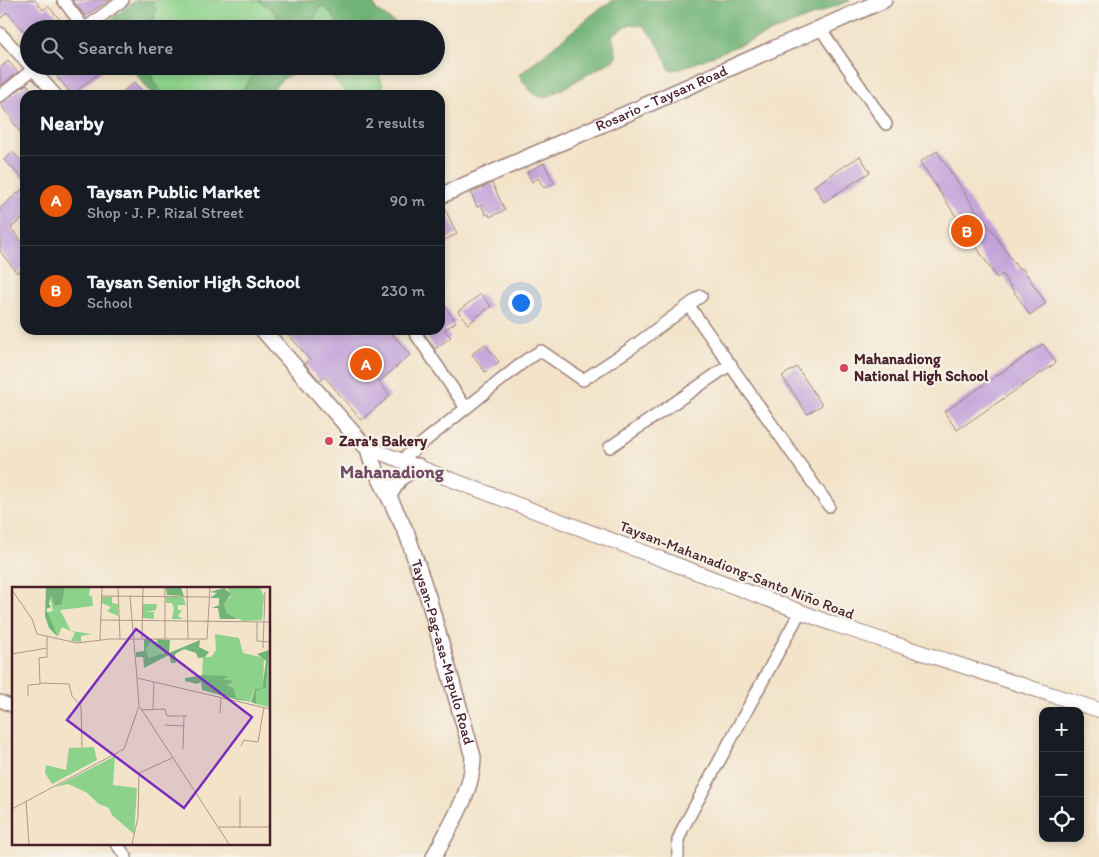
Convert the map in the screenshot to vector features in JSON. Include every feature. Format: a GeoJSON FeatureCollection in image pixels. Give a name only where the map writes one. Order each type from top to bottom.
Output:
{"type":"FeatureCollection","features":[{"type":"Feature","properties":{"kind":"main road","name":"Rosario - Taysan Road"},"geometry":{"type":"LineString","coordinates":[[445,194],[884,0]]}},
{"type":"Feature","properties":{"kind":"main road"},"geometry":{"type":"LineString","coordinates":[[267,335],[360,442],[368,448]]}},
{"type":"Feature","properties":{"kind":"main road","name":"Taysan-Pag-asa-Mapulo Road"},"geometry":{"type":"LineString","coordinates":[[368,448],[407,534],[428,597],[473,757],[473,772],[467,792],[434,857]]}},
{"type":"Feature","properties":{"kind":"main road"},"geometry":{"type":"LineString","coordinates":[[389,495],[400,478],[418,466]]}},
{"type":"Feature","properties":{"kind":"street"},"geometry":{"type":"LineString","coordinates":[[63,0],[77,20]]}},
{"type":"Feature","properties":{"kind":"street"},"geometry":{"type":"LineString","coordinates":[[96,20],[123,0]]}},
{"type":"Feature","properties":{"kind":"street"},"geometry":{"type":"LineString","coordinates":[[820,28],[886,124]]}},
{"type":"Feature","properties":{"kind":"street"},"geometry":{"type":"LineString","coordinates":[[0,33],[20,54]]}},
{"type":"Feature","properties":{"kind":"street"},"geometry":{"type":"LineString","coordinates":[[0,96],[23,75]]}},
{"type":"Feature","properties":{"kind":"street"},"geometry":{"type":"LineString","coordinates":[[39,75],[52,90]]}},
{"type":"Feature","properties":{"kind":"street"},"geometry":{"type":"LineString","coordinates":[[400,461],[526,360],[541,351],[582,380],[630,349],[702,296]]}},
{"type":"Feature","properties":{"kind":"street"},"geometry":{"type":"LineString","coordinates":[[689,306],[829,506]]}},
{"type":"Feature","properties":{"kind":"street"},"geometry":{"type":"LineString","coordinates":[[416,335],[466,408]]}},
{"type":"Feature","properties":{"kind":"street"},"geometry":{"type":"LineString","coordinates":[[610,447],[731,364]]}},
{"type":"Feature","properties":{"kind":"street","name":"Taysan-Mahanadiong-Santo Niño Road"},"geometry":{"type":"LineString","coordinates":[[368,448],[800,612],[1099,710]]}},
{"type":"Feature","properties":{"kind":"street"},"geometry":{"type":"LineString","coordinates":[[678,857],[678,840],[683,828],[800,612]]}},
{"type":"Feature","properties":{"kind":"street"},"geometry":{"type":"LineString","coordinates":[[0,701],[12,707]]}},
{"type":"Feature","properties":{"kind":"street"},"geometry":{"type":"LineString","coordinates":[[117,844],[126,857]]}},
{"type":"Feature","properties":{"kind":"green space"},"geometry":{"type":"Polygon","coordinates":[[[136,0],[152,0],[155,8],[154,20],[110,20],[136,0]]]}},
{"type":"Feature","properties":{"kind":"green space"},"geometry":{"type":"Polygon","coordinates":[[[152,0],[258,0],[274,10],[280,20],[154,20],[155,9],[152,0]]]}},
{"type":"Feature","properties":{"kind":"green space"},"geometry":{"type":"Polygon","coordinates":[[[258,0],[370,0],[377,10],[391,20],[336,20],[331,12],[325,7],[320,6],[313,20],[278,20],[267,6],[258,0]]]}},
{"type":"Feature","properties":{"kind":"green space"},"geometry":{"type":"Polygon","coordinates":[[[613,0],[851,0],[680,69],[670,70],[659,46],[644,26],[631,24],[612,35],[617,58],[546,98],[533,93],[519,75],[593,14],[613,0]]]}},
{"type":"Feature","properties":{"kind":"green space"},"geometry":{"type":"Polygon","coordinates":[[[320,6],[325,7],[331,12],[336,20],[313,20],[320,6]]]}},
{"type":"Feature","properties":{"kind":"green space"},"geometry":{"type":"Polygon","coordinates":[[[137,75],[152,75],[153,82],[160,90],[149,90],[137,75]]]}},
{"type":"Feature","properties":{"kind":"green space"},"geometry":{"type":"Polygon","coordinates":[[[152,75],[254,75],[242,90],[160,90],[153,82],[152,75]]]}},
{"type":"Feature","properties":{"kind":"green space"},"geometry":{"type":"Polygon","coordinates":[[[254,75],[289,75],[272,90],[242,90],[254,75]]]}},
{"type":"Feature","properties":{"kind":"green space"},"geometry":{"type":"Polygon","coordinates":[[[331,75],[379,75],[383,86],[379,90],[343,90],[331,75]]]}},
{"type":"Feature","properties":{"kind":"building"},"geometry":{"type":"Polygon","coordinates":[[[0,0],[35,0],[43,10],[48,6],[60,20],[20,20],[20,27],[7,12],[0,19],[0,0]]]}},
{"type":"Feature","properties":{"kind":"building"},"geometry":{"type":"Polygon","coordinates":[[[72,0],[110,0],[85,16],[72,0]]]}},
{"type":"Feature","properties":{"kind":"building"},"geometry":{"type":"Polygon","coordinates":[[[8,61],[18,72],[0,86],[0,68],[8,61]]]}},
{"type":"Feature","properties":{"kind":"building"},"geometry":{"type":"Polygon","coordinates":[[[56,75],[97,75],[78,90],[68,90],[56,75]]]}},
{"type":"Feature","properties":{"kind":"building"},"geometry":{"type":"Polygon","coordinates":[[[134,82],[141,90],[125,90],[134,82]]]}},
{"type":"Feature","properties":{"kind":"building"},"geometry":{"type":"Polygon","coordinates":[[[27,84],[32,90],[20,90],[20,132],[0,103],[27,84]]]}},
{"type":"Feature","properties":{"kind":"building"},"geometry":{"type":"Polygon","coordinates":[[[937,151],[985,224],[987,223],[1019,270],[1022,268],[1046,303],[1030,315],[1002,274],[997,278],[920,162],[937,151]]]}},
{"type":"Feature","properties":{"kind":"building"},"geometry":{"type":"Polygon","coordinates":[[[13,152],[20,160],[20,176],[4,160],[13,152]]]}},
{"type":"Feature","properties":{"kind":"building"},"geometry":{"type":"Polygon","coordinates":[[[860,156],[870,172],[824,202],[814,186],[860,156]]]}},
{"type":"Feature","properties":{"kind":"building"},"geometry":{"type":"Polygon","coordinates":[[[544,163],[554,183],[544,188],[538,178],[532,182],[527,172],[544,163]]]}},
{"type":"Feature","properties":{"kind":"building"},"geometry":{"type":"Polygon","coordinates":[[[492,183],[505,210],[490,217],[489,214],[486,215],[481,205],[477,207],[471,193],[492,183]]]}},
{"type":"Feature","properties":{"kind":"building"},"geometry":{"type":"Polygon","coordinates":[[[20,191],[20,220],[11,228],[20,240],[20,270],[17,273],[0,251],[0,208],[20,191]]]}},
{"type":"Feature","properties":{"kind":"building"},"geometry":{"type":"Polygon","coordinates":[[[445,209],[457,234],[445,240],[445,209]]]}},
{"type":"Feature","properties":{"kind":"building"},"geometry":{"type":"Polygon","coordinates":[[[481,294],[491,306],[468,324],[458,311],[481,294]]]}},
{"type":"Feature","properties":{"kind":"building"},"geometry":{"type":"Polygon","coordinates":[[[445,306],[456,322],[445,329],[445,306]]]}},
{"type":"Feature","properties":{"kind":"building"},"geometry":{"type":"Polygon","coordinates":[[[445,331],[451,337],[435,349],[425,335],[445,335],[445,331]]]}},
{"type":"Feature","properties":{"kind":"building"},"geometry":{"type":"Polygon","coordinates":[[[289,335],[393,335],[410,355],[379,382],[390,396],[361,420],[325,377],[320,381],[305,364],[310,360],[289,335]]]}},
{"type":"Feature","properties":{"kind":"building"},"geometry":{"type":"Polygon","coordinates":[[[485,344],[499,362],[485,372],[472,354],[485,344]]]}},
{"type":"Feature","properties":{"kind":"building"},"geometry":{"type":"Polygon","coordinates":[[[1043,344],[1056,363],[957,430],[944,412],[1043,344]]]}},
{"type":"Feature","properties":{"kind":"building"},"geometry":{"type":"Polygon","coordinates":[[[797,367],[822,405],[807,414],[782,376],[797,367]]]}},
{"type":"Feature","properties":{"kind":"place","name":"Taysan Senior High School"},"geometry":{"type":"Point","coordinates":[967,231]}},
{"type":"Feature","properties":{"kind":"place","name":"Taysan Public Market"},"geometry":{"type":"Point","coordinates":[366,364]}},
{"type":"Feature","properties":{"kind":"place","name":"Mahanadiong National High School"},"geometry":{"type":"Point","coordinates":[844,368]}},
{"type":"Feature","properties":{"kind":"place","name":"Zara's Bakery"},"geometry":{"type":"Point","coordinates":[329,441]}},
{"type":"Feature","properties":{"kind":"district","name":"Mahanadiong"},"geometry":{"type":"Point","coordinates":[392,472]}}]}
